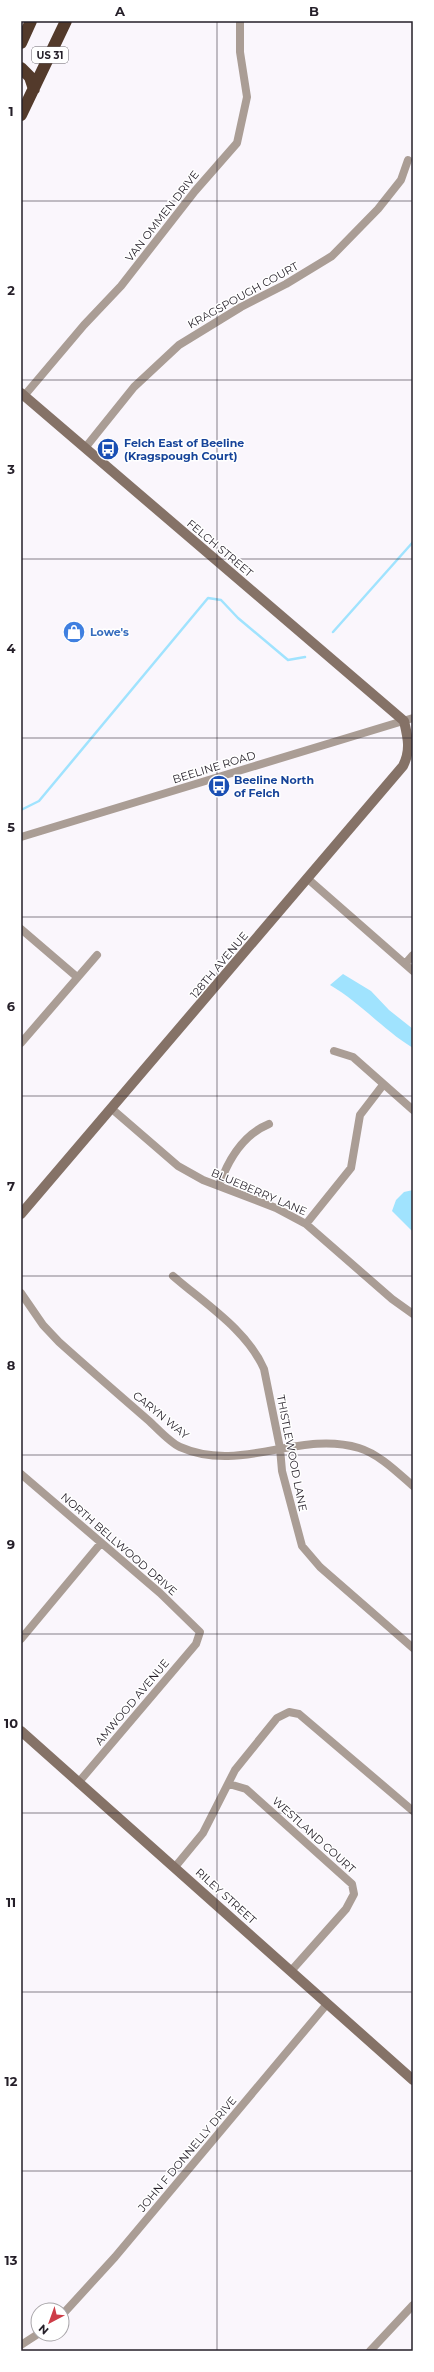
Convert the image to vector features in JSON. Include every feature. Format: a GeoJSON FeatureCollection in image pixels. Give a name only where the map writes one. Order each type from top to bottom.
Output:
{"type":"FeatureCollection","features":[{"type":"Feature","properties":{"kind":"highway","name":"US 31"},"geometry":{"type":"LineString","coordinates":[[21,43],[32,21]]}},
{"type":"Feature","properties":{"kind":"highway","name":"US 31"},"geometry":{"type":"LineString","coordinates":[[21,115],[66,21]]}},
{"type":"Feature","properties":{"kind":"highway"},"geometry":{"type":"LineString","coordinates":[[21,68],[30,77],[34,89]]}},
{"type":"Feature","properties":{"kind":"street","name":"VAN OMMEN DRIVE"},"geometry":{"type":"LineString","coordinates":[[23,395],[121,286],[195,191],[237,143],[247,97],[240,52],[240,21]]}},
{"type":"Feature","properties":{"kind":"street","name":"KRAGSPOUGH COURT"},"geometry":{"type":"LineString","coordinates":[[85,448],[134,387],[179,345],[241,307],[286,284],[332,256],[378,209],[401,180],[408,160]]}},
{"type":"Feature","properties":{"kind":"street","name":"FELCH STREET"},"geometry":{"type":"LineString","coordinates":[[23,395],[408,719]]}},
{"type":"Feature","properties":{"kind":"street","name":"BEELINE ROAD"},"geometry":{"type":"LineString","coordinates":[[21,837],[408,719]]}},
{"type":"Feature","properties":{"kind":"street","name":"128TH AVENUE"},"geometry":{"type":"LineString","coordinates":[[21,1214],[403,766],[409,755],[408,719]]}},
{"type":"Feature","properties":{"kind":"street"},"geometry":{"type":"LineString","coordinates":[[308,879],[413,971]]}},
{"type":"Feature","properties":{"kind":"street"},"geometry":{"type":"LineString","coordinates":[[21,929],[77,977]]}},
{"type":"Feature","properties":{"kind":"street"},"geometry":{"type":"LineString","coordinates":[[405,964],[413,954]]}},
{"type":"Feature","properties":{"kind":"street"},"geometry":{"type":"LineString","coordinates":[[21,1042],[97,955]]}},
{"type":"Feature","properties":{"kind":"street"},"geometry":{"type":"LineString","coordinates":[[334,1051],[353,1057],[413,1110]]}},
{"type":"Feature","properties":{"kind":"street"},"geometry":{"type":"LineString","coordinates":[[306,1224],[351,1168],[360,1115],[384,1085]]}},
{"type":"Feature","properties":{"kind":"street","name":"BLUEBERRY LANE"},"geometry":{"type":"LineString","coordinates":[[112,1109],[178,1166],[203,1180],[276,1208],[306,1224],[392,1299],[413,1314]]}},
{"type":"Feature","properties":{"kind":"street"},"geometry":{"type":"LineString","coordinates":[[219,1186],[228,1162],[250,1134],[269,1124]]}},
{"type":"Feature","properties":{"kind":"street","name":"THISTLEWOOD LANE"},"geometry":{"type":"LineString","coordinates":[[173,1276],[240,1335],[258,1357],[264,1369],[280,1448],[282,1471],[302,1546],[320,1567],[413,1648]]}},
{"type":"Feature","properties":{"kind":"street","name":"CARYN WAY"},"geometry":{"type":"LineString","coordinates":[[21,1293],[43,1325],[59,1342],[179,1447],[218,1457],[312,1444],[340,1444],[360,1448],[380,1459],[413,1486]]}},
{"type":"Feature","properties":{"kind":"street","name":"NORTH BELLWOOD DRIVE"},"geometry":{"type":"LineString","coordinates":[[21,1474],[160,1593],[200,1632]]}},
{"type":"Feature","properties":{"kind":"street"},"geometry":{"type":"LineString","coordinates":[[21,1639],[101,1543]]}},
{"type":"Feature","properties":{"kind":"street","name":"AMWOOD AVENUE"},"geometry":{"type":"LineString","coordinates":[[78,1783],[196,1644],[200,1632]]}},
{"type":"Feature","properties":{"kind":"street"},"geometry":{"type":"LineString","coordinates":[[175,1867],[203,1833],[235,1770],[277,1718],[289,1712],[300,1714],[413,1811]]}},
{"type":"Feature","properties":{"kind":"street","name":"RILEY STREET"},"geometry":{"type":"LineString","coordinates":[[21,1731],[413,2080]]}},
{"type":"Feature","properties":{"kind":"street","name":"WESTLAND COURT"},"geometry":{"type":"LineString","coordinates":[[229,1784],[246,1789],[352,1884],[354,1894],[346,1909],[291,1971]]}},
{"type":"Feature","properties":{"kind":"street","name":"JOHN F DONNELLY DRIVE"},"geometry":{"type":"LineString","coordinates":[[70,2306],[115,2257],[327,2004]]}},
{"type":"Feature","properties":{"kind":"street"},"geometry":{"type":"LineString","coordinates":[[370,2351],[413,2305]]}},
{"type":"Feature","properties":{"kind":"street"},"geometry":{"type":"LineString","coordinates":[[21,2345],[30,2339]]}},
{"type":"Feature","properties":{"kind":"water"},"geometry":{"type":"Polygon","coordinates":[[[343,974],[371,991],[389,1010],[413,1029],[413,1048],[391,1033],[352,1000],[330,985],[343,974]]]}},
{"type":"Feature","properties":{"kind":"water"},"geometry":{"type":"Polygon","coordinates":[[[413,1190],[413,1232],[392,1211],[396,1200],[404,1192],[413,1190]]]}},
{"type":"Feature","properties":{"kind":"waterway"},"geometry":{"type":"LineString","coordinates":[[333,632],[413,542]]}},
{"type":"Feature","properties":{"kind":"waterway"},"geometry":{"type":"LineString","coordinates":[[21,810],[39,801],[208,598],[221,600],[238,618],[288,660],[305,657]]}},
{"type":"Feature","properties":{"kind":"place","name":"Felch East of Beeline (Kragspough Court)"},"geometry":{"type":"Point","coordinates":[108,449]}},
{"type":"Feature","properties":{"kind":"place","name":"Lowe's"},"geometry":{"type":"Point","coordinates":[74,632]}},
{"type":"Feature","properties":{"kind":"place","name":"Beeline North of Felch"},"geometry":{"type":"Point","coordinates":[219,786]}}]}
